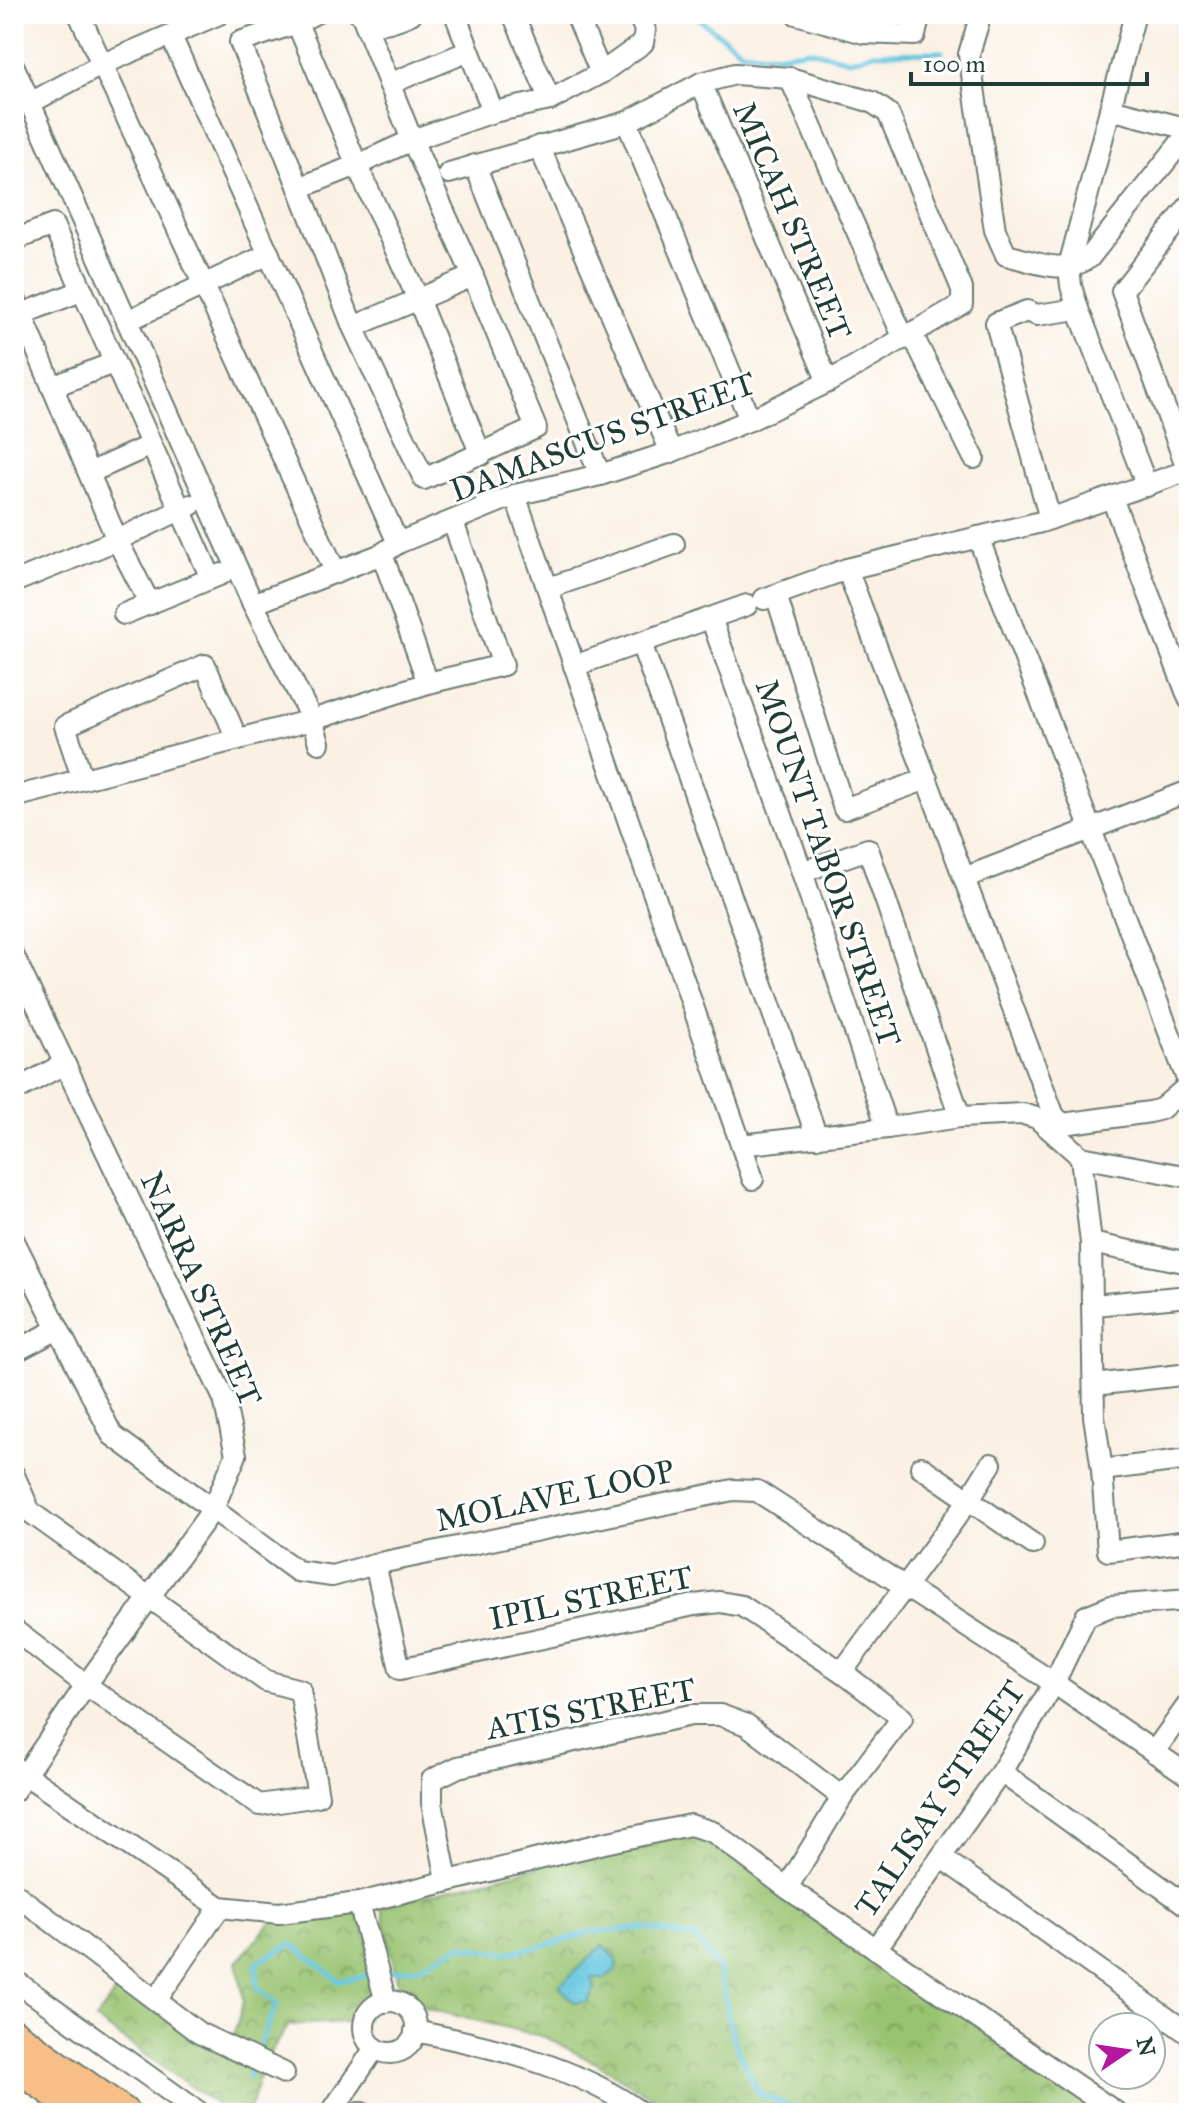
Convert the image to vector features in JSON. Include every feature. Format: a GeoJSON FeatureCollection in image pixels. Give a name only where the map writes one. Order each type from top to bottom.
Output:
{"type":"FeatureCollection","features":[{"type":"Feature","properties":{"kind":"highway"},"geometry":{"type":"LineString","coordinates":[[14,2035],[124,2113]]}},
{"type":"Feature","properties":{"kind":"highway"},"geometry":{"type":"LineString","coordinates":[[14,2064],[83,2113]]}},
{"type":"Feature","properties":{"kind":"street"},"geometry":{"type":"LineString","coordinates":[[79,14],[336,573]]}},
{"type":"Feature","properties":{"kind":"street"},"geometry":{"type":"LineString","coordinates":[[30,103],[103,64],[219,14]]}},
{"type":"Feature","properties":{"kind":"street"},"geometry":{"type":"LineString","coordinates":[[362,16],[374,23],[387,24],[411,14]]}},
{"type":"Feature","properties":{"kind":"street"},"geometry":{"type":"LineString","coordinates":[[455,14],[493,112]]}},
{"type":"Feature","properties":{"kind":"street"},"geometry":{"type":"LineString","coordinates":[[513,14],[550,100]]}},
{"type":"Feature","properties":{"kind":"street"},"geometry":{"type":"LineString","coordinates":[[576,14],[601,73]]}},
{"type":"Feature","properties":{"kind":"street"},"geometry":{"type":"LineString","coordinates":[[299,188],[412,140],[493,112],[550,100],[601,73],[643,43],[645,30],[638,14]]}},
{"type":"Feature","properties":{"kind":"street"},"geometry":{"type":"LineString","coordinates":[[796,14],[864,33],[915,35],[920,14]]}},
{"type":"Feature","properties":{"kind":"street"},"geometry":{"type":"LineString","coordinates":[[981,14],[969,54],[995,230],[1006,255],[1049,266],[1078,266],[1089,258],[1189,130],[1110,109]]}},
{"type":"Feature","properties":{"kind":"street"},"geometry":{"type":"LineString","coordinates":[[1135,14],[1069,266],[1078,309],[1147,486]]}},
{"type":"Feature","properties":{"kind":"street"},"geometry":{"type":"LineString","coordinates":[[362,16],[536,428],[481,455],[424,479],[353,327],[240,42],[305,19],[357,165],[418,299],[481,455]]}},
{"type":"Feature","properties":{"kind":"street"},"geometry":{"type":"LineString","coordinates":[[171,36],[269,254],[390,549],[428,683]]}},
{"type":"Feature","properties":{"kind":"street"},"geometry":{"type":"LineString","coordinates":[[389,84],[469,51]]}},
{"type":"Feature","properties":{"kind":"street"},"geometry":{"type":"LineString","coordinates":[[14,67],[253,604],[312,720],[319,743]]}},
{"type":"Feature","properties":{"kind":"street"},"geometry":{"type":"LineString","coordinates":[[449,173],[627,122],[701,83],[735,74],[790,78],[908,337],[974,458]]}},
{"type":"Feature","properties":{"kind":"street","name":"DAMASCUS STREET"},"geometry":{"type":"LineString","coordinates":[[253,604],[336,573],[515,495],[600,475],[671,452],[750,420],[828,382],[908,337],[962,296],[888,113],[872,102],[790,78]]}},
{"type":"Feature","properties":{"kind":"street","name":"MICAH STREET"},"geometry":{"type":"LineString","coordinates":[[701,83],[828,382]]}},
{"type":"Feature","properties":{"kind":"street"},"geometry":{"type":"LineString","coordinates":[[627,122],[750,420]]}},
{"type":"Feature","properties":{"kind":"street"},"geometry":{"type":"LineString","coordinates":[[539,146],[671,452]]}},
{"type":"Feature","properties":{"kind":"street"},"geometry":{"type":"LineString","coordinates":[[475,165],[600,475]]}},
{"type":"Feature","properties":{"kind":"street"},"geometry":{"type":"LineString","coordinates":[[574,666],[847,569],[1050,519],[1188,470],[1122,291],[1189,206]]}},
{"type":"Feature","properties":{"kind":"street"},"geometry":{"type":"LineString","coordinates":[[14,240],[53,225],[211,578]]}},
{"type":"Feature","properties":{"kind":"street"},"geometry":{"type":"LineString","coordinates":[[127,321],[269,254]]}},
{"type":"Feature","properties":{"kind":"street"},"geometry":{"type":"LineString","coordinates":[[353,327],[473,276]]}},
{"type":"Feature","properties":{"kind":"street"},"geometry":{"type":"LineString","coordinates":[[81,291],[17,309],[117,540],[150,604]]}},
{"type":"Feature","properties":{"kind":"street"},"geometry":{"type":"LineString","coordinates":[[1050,519],[996,323],[1027,311],[1037,315],[1078,309]]}},
{"type":"Feature","properties":{"kind":"street"},"geometry":{"type":"LineString","coordinates":[[52,387],[113,363]]}},
{"type":"Feature","properties":{"kind":"street"},"geometry":{"type":"LineString","coordinates":[[89,473],[151,445]]}},
{"type":"Feature","properties":{"kind":"street"},"geometry":{"type":"LineString","coordinates":[[515,495],[753,1179]]}},
{"type":"Feature","properties":{"kind":"street"},"geometry":{"type":"LineString","coordinates":[[1112,498],[1189,699]]}},
{"type":"Feature","properties":{"kind":"street"},"geometry":{"type":"LineString","coordinates":[[14,582],[206,499]]}},
{"type":"Feature","properties":{"kind":"street"},"geometry":{"type":"LineString","coordinates":[[14,797],[312,720],[428,683],[503,665],[453,522]]}},
{"type":"Feature","properties":{"kind":"street"},"geometry":{"type":"LineString","coordinates":[[847,569],[1054,1116],[1063,1124],[1145,1114],[1161,1109],[1189,1085],[978,537]]}},
{"type":"Feature","properties":{"kind":"street"},"geometry":{"type":"LineString","coordinates":[[549,588],[674,544]]}},
{"type":"Feature","properties":{"kind":"street"},"geometry":{"type":"LineString","coordinates":[[124,614],[237,568]]}},
{"type":"Feature","properties":{"kind":"street"},"geometry":{"type":"LineString","coordinates":[[762,600],[844,809],[927,779]]}},
{"type":"Feature","properties":{"kind":"street","name":"MOUNT TABOR STREET"},"geometry":{"type":"LineString","coordinates":[[711,618],[802,872],[887,1128]]}},
{"type":"Feature","properties":{"kind":"street"},"geometry":{"type":"LineString","coordinates":[[641,643],[817,1137]]}},
{"type":"Feature","properties":{"kind":"street"},"geometry":{"type":"LineString","coordinates":[[82,777],[65,726],[205,665],[237,739]]}},
{"type":"Feature","properties":{"kind":"street"},"geometry":{"type":"LineString","coordinates":[[964,878],[1189,791]]}},
{"type":"Feature","properties":{"kind":"street"},"geometry":{"type":"LineString","coordinates":[[802,872],[868,849],[960,1117]]}},
{"type":"Feature","properties":{"kind":"street","name":"NARRA STREET"},"geometry":{"type":"LineString","coordinates":[[14,957],[224,1399],[236,1455],[213,1509],[17,1777]]}},
{"type":"Feature","properties":{"kind":"street"},"geometry":{"type":"LineString","coordinates":[[14,1091],[64,1064]]}},
{"type":"Feature","properties":{"kind":"street"},"geometry":{"type":"LineString","coordinates":[[741,1145],[960,1117],[1023,1114],[1037,1118],[1081,1157],[1189,1177]]}},
{"type":"Feature","properties":{"kind":"street"},"geometry":{"type":"LineString","coordinates":[[1081,1157],[1091,1243],[1094,1416],[1108,1551],[1189,1541]]}},
{"type":"Feature","properties":{"kind":"street","name":"MOLAVE LOOP"},"geometry":{"type":"LineString","coordinates":[[14,1241],[112,1435],[297,1571],[332,1576],[375,1564],[733,1490],[757,1491],[906,1585],[1189,1776]]}},
{"type":"Feature","properties":{"kind":"street"},"geometry":{"type":"LineString","coordinates":[[1091,1243],[1189,1263]]}},
{"type":"Feature","properties":{"kind":"street"},"geometry":{"type":"LineString","coordinates":[[1094,1305],[1189,1296]]}},
{"type":"Feature","properties":{"kind":"street"},"geometry":{"type":"LineString","coordinates":[[14,1352],[58,1329]]}},
{"type":"Feature","properties":{"kind":"street"},"geometry":{"type":"LineString","coordinates":[[1094,1385],[1189,1374]]}},
{"type":"Feature","properties":{"kind":"street"},"geometry":{"type":"LineString","coordinates":[[1102,1470],[1189,1459]]}},
{"type":"Feature","properties":{"kind":"street"},"geometry":{"type":"LineString","coordinates":[[842,1672],[968,1501],[991,1464]]}},
{"type":"Feature","properties":{"kind":"street"},"geometry":{"type":"LineString","coordinates":[[921,1467],[1033,1544]]}},
{"type":"Feature","properties":{"kind":"street"},"geometry":{"type":"LineString","coordinates":[[14,1475],[30,1512],[266,1681],[300,1690],[318,1796],[259,1805],[86,1685],[14,1630]]}},
{"type":"Feature","properties":{"kind":"street","name":"IPIL STREET"},"geometry":{"type":"LineString","coordinates":[[375,1564],[400,1669],[720,1602],[742,1606],[842,1672],[902,1718],[842,1797],[787,1888]]}},
{"type":"Feature","properties":{"kind":"street","name":"TALISAY STREET"},"geometry":{"type":"LineString","coordinates":[[876,1949],[1001,1772],[1054,1683],[1086,1616],[1111,1606],[1189,1600]]}},
{"type":"Feature","properties":{"kind":"street"},"geometry":{"type":"LineString","coordinates":[[1154,1752],[1189,1703]]}},
{"type":"Feature","properties":{"kind":"street","name":"ATIS STREET"},"geometry":{"type":"LineString","coordinates":[[447,1880],[432,1803],[432,1780],[458,1767],[691,1715],[720,1715],[747,1725],[842,1797]]}},
{"type":"Feature","properties":{"kind":"street"},"geometry":{"type":"LineString","coordinates":[[1001,1772],[1189,1907]]}},
{"type":"Feature","properties":{"kind":"street"},"geometry":{"type":"LineString","coordinates":[[17,1777],[220,1907],[279,1913],[359,1903],[690,1825],[713,1832],[787,1888],[1117,2113]]}},
{"type":"Feature","properties":{"kind":"street"},"geometry":{"type":"LineString","coordinates":[[942,1858],[1189,2034]]}},
{"type":"Feature","properties":{"kind":"street"},"geometry":{"type":"LineString","coordinates":[[14,1893],[199,2033],[284,2073]]}},
{"type":"Feature","properties":{"kind":"street"},"geometry":{"type":"LineString","coordinates":[[359,1903],[386,2002]]}},
{"type":"Feature","properties":{"kind":"street"},"geometry":{"type":"LineString","coordinates":[[157,1999],[220,1907]]}},
{"type":"Feature","properties":{"kind":"street"},"geometry":{"type":"LineString","coordinates":[[14,1980],[200,2113]]}},
{"type":"Feature","properties":{"kind":"street"},"geometry":{"type":"LineString","coordinates":[[386,2002],[402,2004],[416,2023],[415,2031],[413,2039],[400,2051],[383,2052],[375,2048],[366,2036],[365,2021],[372,2008],[386,2002]]}},
{"type":"Feature","properties":{"kind":"street"},"geometry":{"type":"LineString","coordinates":[[415,2031],[520,2056],[615,2093],[641,2113]]}},
{"type":"Feature","properties":{"kind":"street"},"geometry":{"type":"LineString","coordinates":[[331,2113],[375,2048]]}},
{"type":"Feature","properties":{"kind":"green space"},"geometry":{"type":"Polygon","coordinates":[[[690,1829],[711,1835],[1099,2113],[678,2113],[596,2063],[545,2037],[425,2008],[415,1994],[398,1984],[381,1906],[690,1829]]]}},
{"type":"Feature","properties":{"kind":"green space"},"geometry":{"type":"Polygon","coordinates":[[[359,1903],[381,2003],[372,2008],[365,2021],[289,2025],[264,2063],[248,2113],[228,2113],[96,2020],[126,1976],[230,2047],[244,2000],[237,1962],[279,1913],[359,1903]]]}},
{"type":"Feature","properties":{"kind":"water"},"geometry":{"type":"Polygon","coordinates":[[[602,1946],[617,1959],[616,1970],[605,1978],[592,1978],[595,1988],[587,2002],[574,2002],[559,1986],[602,1946]]]}},
{"type":"Feature","properties":{"kind":"waterway"},"geometry":{"type":"LineString","coordinates":[[692,14],[742,51],[775,55],[810,50],[849,60],[874,53],[942,52]]}},
{"type":"Feature","properties":{"kind":"waterway"},"geometry":{"type":"LineString","coordinates":[[392,1971],[419,1967],[460,1946],[506,1953],[548,1945],[590,1932],[645,1928],[695,1938],[719,1969],[733,2038],[759,2094],[806,2113]]}},
{"type":"Feature","properties":{"kind":"waterway"},"geometry":{"type":"LineString","coordinates":[[260,2044],[277,2004],[258,1988],[256,1963],[292,1944],[339,1981],[366,1976]]}},
{"type":"Feature","properties":{"kind":"waterway"},"geometry":{"type":"LineString","coordinates":[[248,2077],[252,2067]]}}]}
